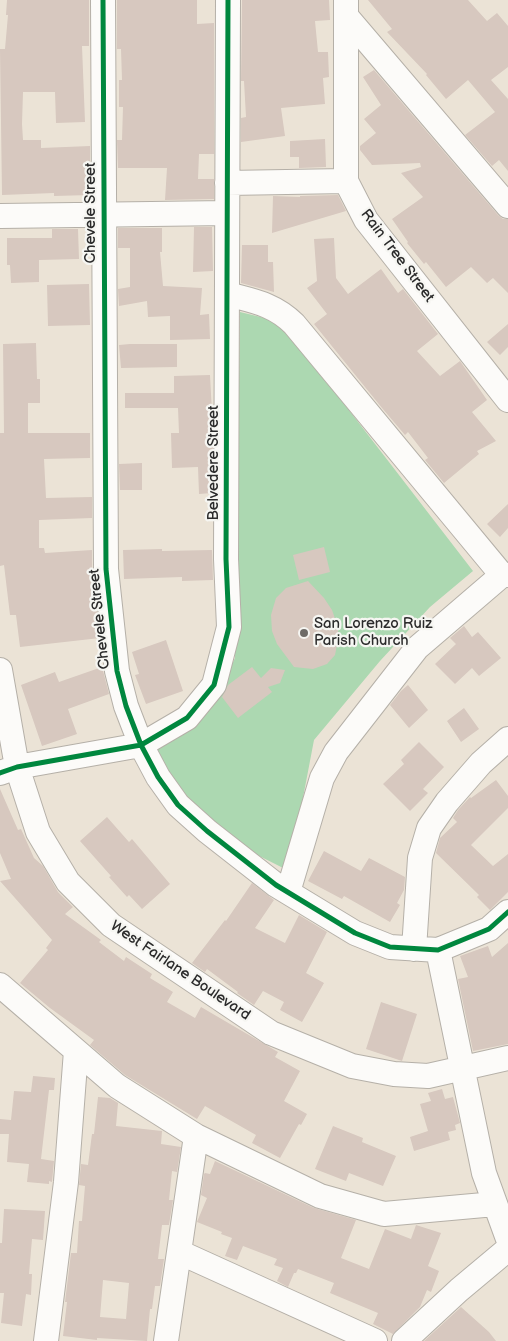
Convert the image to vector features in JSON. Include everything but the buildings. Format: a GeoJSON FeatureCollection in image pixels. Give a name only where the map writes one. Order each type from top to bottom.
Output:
{"type":"FeatureCollection","features":[{"type":"Feature","properties":{"kind":"street","name":"Chevele Street"},"geometry":{"type":"LineString","coordinates":[[103,0],[106,570],[117,670],[126,706],[141,745],[158,777],[178,805],[207,831],[288,892],[354,933],[390,947],[438,950],[489,929],[508,912]]}},
{"type":"Feature","properties":{"kind":"street","name":"Belvedere Street"},"geometry":{"type":"LineString","coordinates":[[8,770],[141,745],[187,718],[214,685],[229,627],[226,559],[228,0]]}},
{"type":"Feature","properties":{"kind":"street"},"geometry":{"type":"LineString","coordinates":[[346,8],[508,206]]}},
{"type":"Feature","properties":{"kind":"street","name":"Rain Tree Street"},"geometry":{"type":"LineString","coordinates":[[346,8],[346,181],[366,220],[508,400]]}},
{"type":"Feature","properties":{"kind":"street"},"geometry":{"type":"LineString","coordinates":[[227,183],[346,181]]}},
{"type":"Feature","properties":{"kind":"street"},"geometry":{"type":"LineString","coordinates":[[0,216],[227,213]]}},
{"type":"Feature","properties":{"kind":"street"},"geometry":{"type":"LineString","coordinates":[[227,294],[267,305],[284,314],[294,324],[505,575],[417,648],[336,752],[322,778],[288,892]]}},
{"type":"Feature","properties":{"kind":"street","name":"West Fairlane Boulevard"},"geometry":{"type":"LineString","coordinates":[[0,670],[8,770],[38,832],[68,882],[111,925],[271,1033],[352,1066],[394,1074],[428,1076],[508,1058]]}},
{"type":"Feature","properties":{"kind":"street"},"geometry":{"type":"LineString","coordinates":[[414,950],[420,858],[429,828],[452,795],[481,763],[508,739]]}},
{"type":"Feature","properties":{"kind":"street"},"geometry":{"type":"LineString","coordinates":[[438,950],[484,1174],[508,1239]]}},
{"type":"Feature","properties":{"kind":"street"},"geometry":{"type":"LineString","coordinates":[[0,985],[117,1086],[196,1136],[320,1196],[384,1214],[495,1204]]}},
{"type":"Feature","properties":{"kind":"street"},"geometry":{"type":"LineString","coordinates":[[46,1341],[66,1182],[76,1051]]}},
{"type":"Feature","properties":{"kind":"street"},"geometry":{"type":"LineString","coordinates":[[166,1341],[196,1136]]}},
{"type":"Feature","properties":{"kind":"street"},"geometry":{"type":"LineString","coordinates":[[404,1341],[459,1290],[508,1249]]}},
{"type":"Feature","properties":{"kind":"street"},"geometry":{"type":"LineString","coordinates":[[179,1252],[375,1341]]}},
{"type":"Feature","properties":{"kind":"green space"},"geometry":{"type":"Polygon","coordinates":[[[240,312],[281,322],[473,571],[430,607],[380,661],[314,740],[289,871],[204,828],[165,779],[156,751],[184,730],[214,703],[235,658],[240,312]]]}},
{"type":"Feature","properties":{"kind":"cycle path"},"geometry":{"type":"LineString","coordinates":[[103,0],[106,569],[117,671],[126,706],[141,745],[158,777],[178,805],[207,831],[276,885],[355,933],[390,947],[438,950],[489,929],[508,912]]}},
{"type":"Feature","properties":{"kind":"cycle path"},"geometry":{"type":"LineString","coordinates":[[0,773],[17,767],[141,745],[187,718],[214,685],[229,627],[226,559],[228,0]]}},
{"type":"Feature","properties":{"kind":"place","name":"San Lorenzo Ruiz Parish Church"},"geometry":{"type":"Point","coordinates":[304,633]}}]}
